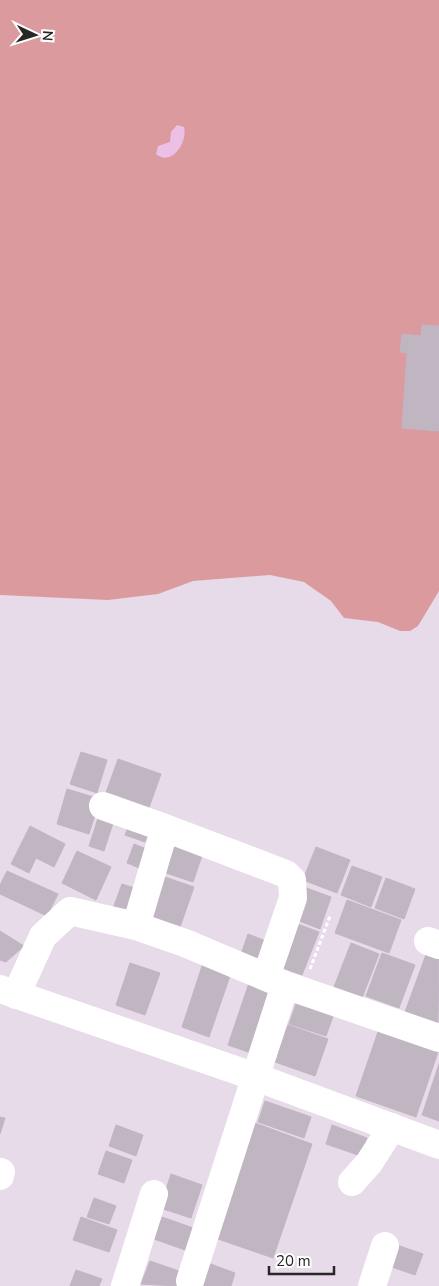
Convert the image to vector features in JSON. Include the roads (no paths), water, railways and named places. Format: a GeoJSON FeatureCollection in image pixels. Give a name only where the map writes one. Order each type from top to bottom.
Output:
{"type":"FeatureCollection","features":[{"type":"Feature","properties":{"kind":"street"},"geometry":{"type":"LineString","coordinates":[[103,806],[286,874],[292,880],[284,985],[190,1281]]}},
{"type":"Feature","properties":{"kind":"street"},"geometry":{"type":"LineString","coordinates":[[136,926],[166,828]]}},
{"type":"Feature","properties":{"kind":"street"},"geometry":{"type":"LineString","coordinates":[[439,1038],[284,985],[185,943],[136,926],[70,911],[43,936],[8,992],[256,1077],[439,1145]]}},
{"type":"Feature","properties":{"kind":"street"},"geometry":{"type":"LineString","coordinates":[[352,1182],[369,1163],[392,1127]]}},
{"type":"Feature","properties":{"kind":"street"},"geometry":{"type":"LineString","coordinates":[[125,1286],[154,1194]]}},
{"type":"Feature","properties":{"kind":"street"},"geometry":{"type":"LineString","coordinates":[[372,1286],[385,1246]]}}]}
